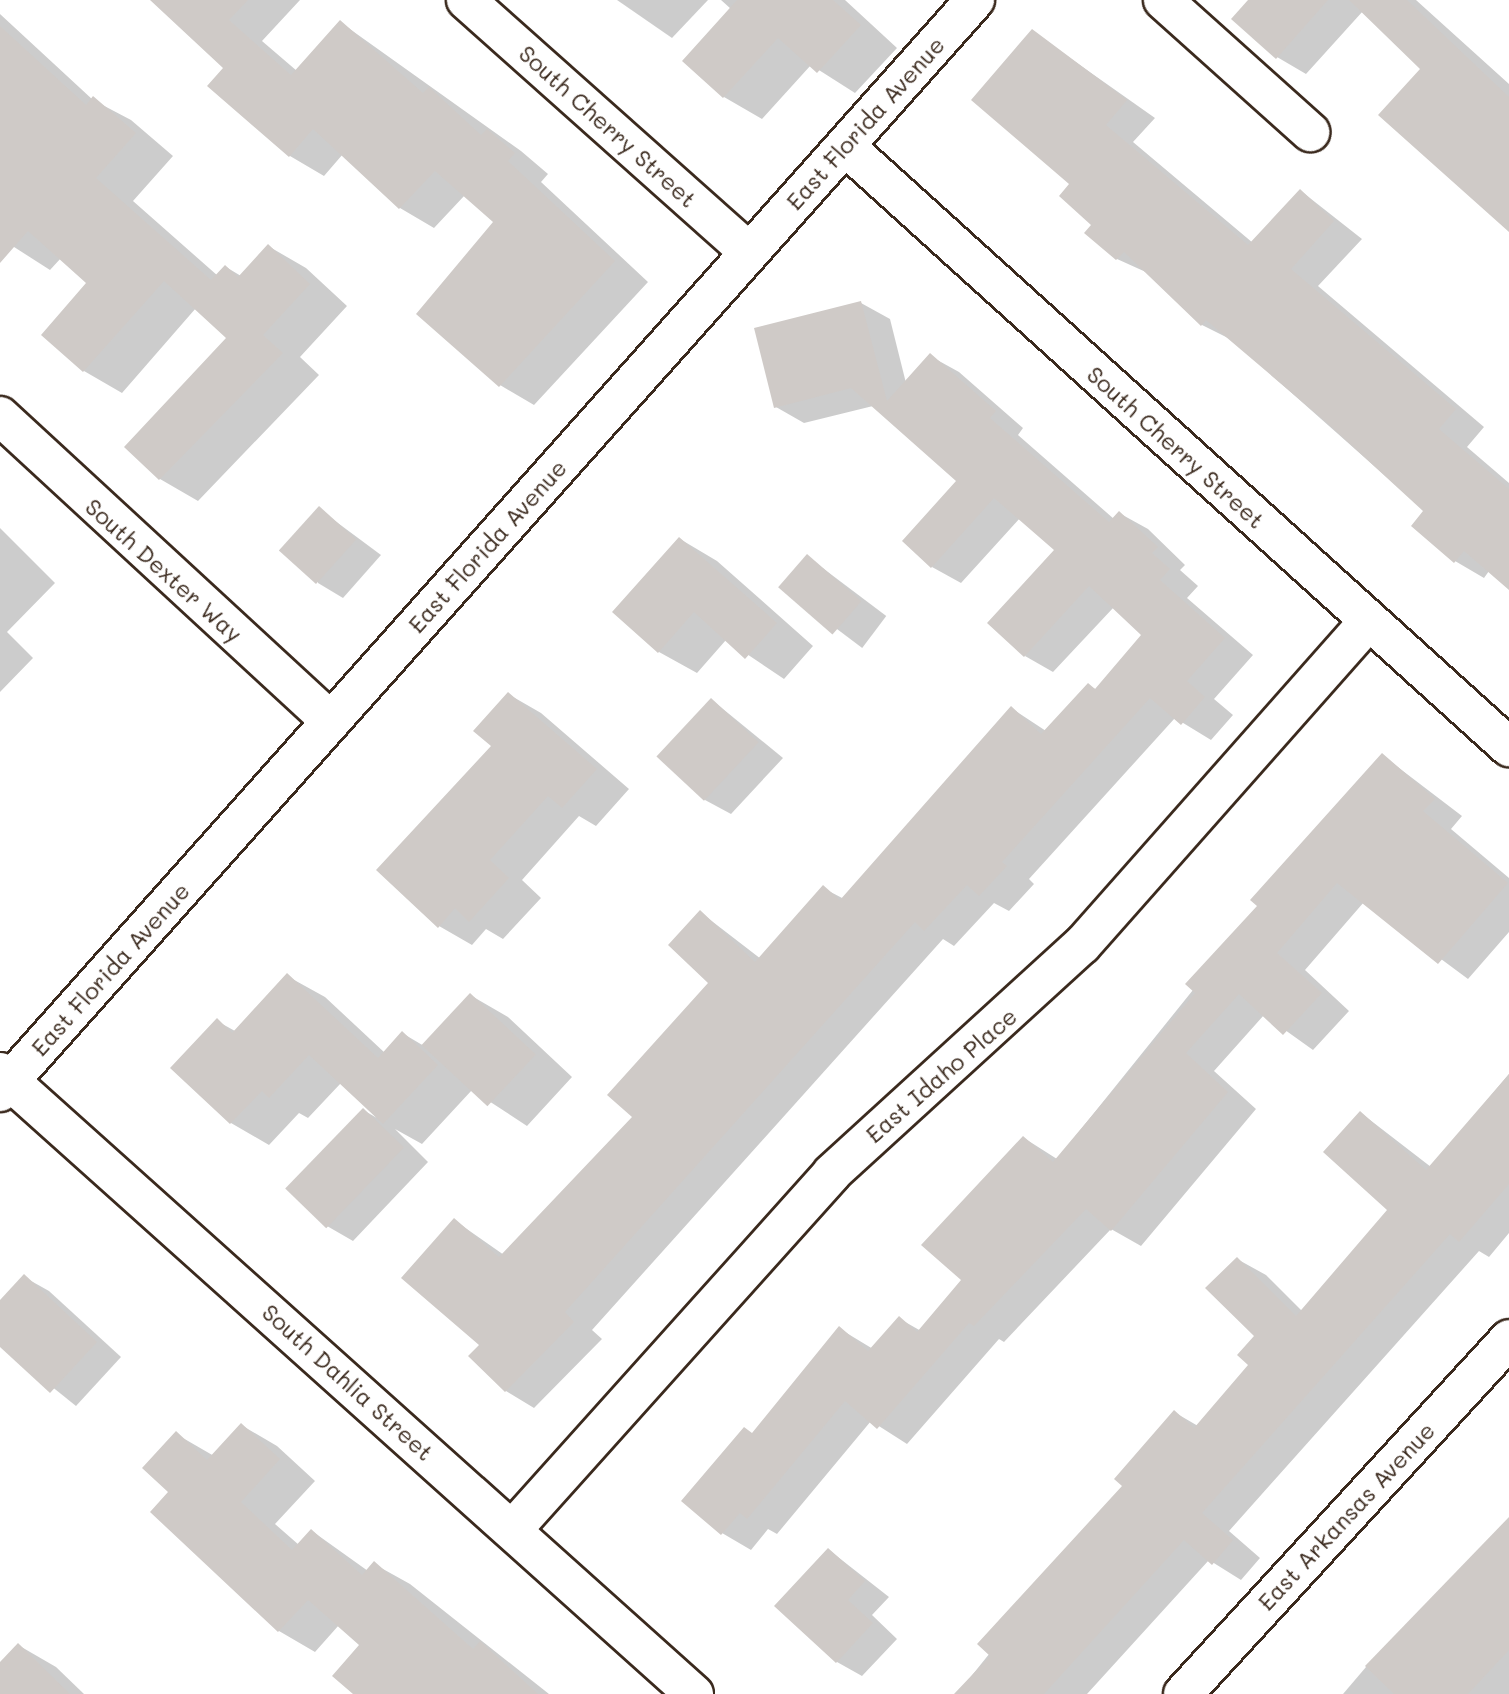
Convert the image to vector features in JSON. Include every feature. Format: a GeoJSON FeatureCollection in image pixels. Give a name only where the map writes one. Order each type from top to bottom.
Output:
{"type":"FeatureCollection","features":[{"type":"Feature","properties":{"kind":"street","name":"South Cherry Street"},"geometry":{"type":"LineString","coordinates":[[466,0],[749,252]]}},
{"type":"Feature","properties":{"kind":"street"},"geometry":{"type":"LineString","coordinates":[[1163,0],[1310,132]]}},
{"type":"Feature","properties":{"kind":"street","name":"East Florida Avenue"},"geometry":{"type":"LineString","coordinates":[[3,1081],[331,721],[845,146],[958,6]]}},
{"type":"Feature","properties":{"kind":"street","name":"South Cherry Street"},"geometry":{"type":"LineString","coordinates":[[845,146],[1509,747]]}},
{"type":"Feature","properties":{"kind":"street","name":"South Dexter Way"},"geometry":{"type":"LineString","coordinates":[[0,416],[331,721]]}},
{"type":"Feature","properties":{"kind":"street","name":"East Idaho Place"},"geometry":{"type":"LineString","coordinates":[[513,1530],[832,1173],[1082,945],[1369,621]]}},
{"type":"Feature","properties":{"kind":"street","name":"South Dahlia Street"},"geometry":{"type":"LineString","coordinates":[[3,1081],[513,1530],[694,1694]]}},
{"type":"Feature","properties":{"kind":"street","name":"East Arkansas Avenue"},"geometry":{"type":"LineString","coordinates":[[1183,1694],[1509,1339]]}},
{"type":"Feature","properties":{"kind":"building"},"geometry":{"type":"Polygon","coordinates":[[[150,0],[248,0],[229,20],[291,75],[340,20],[423,93],[429,87],[481,135],[487,129],[515,153],[508,161],[615,261],[499,387],[416,314],[493,222],[435,171],[399,209],[313,129],[289,157],[207,86],[223,68],[150,0]]]}},
{"type":"Feature","properties":{"kind":"building"},"geometry":{"type":"Polygon","coordinates":[[[737,0],[833,0],[861,25],[817,73],[778,38],[723,98],[682,61],[737,0]]]}},
{"type":"Feature","properties":{"kind":"building"},"geometry":{"type":"Polygon","coordinates":[[[1248,0],[1328,0],[1276,59],[1231,19],[1248,0]]]}},
{"type":"Feature","properties":{"kind":"building"},"geometry":{"type":"Polygon","coordinates":[[[1349,0],[1407,0],[1509,97],[1509,232],[1378,115],[1420,69],[1349,0]]]}},
{"type":"Feature","properties":{"kind":"building"},"geometry":{"type":"Polygon","coordinates":[[[0,26],[86,105],[93,96],[136,133],[96,178],[211,280],[225,265],[238,277],[268,244],[310,284],[263,335],[283,353],[159,480],[124,447],[226,338],[164,281],[83,372],[41,335],[86,283],[28,231],[0,263],[0,26]]]}},
{"type":"Feature","properties":{"kind":"building"},"geometry":{"type":"Polygon","coordinates":[[[1032,29],[1127,100],[1106,125],[1248,245],[1300,189],[1334,221],[1291,269],[1456,409],[1439,429],[1509,489],[1509,590],[1464,551],[1454,563],[1411,526],[1423,511],[1326,422],[1206,320],[1201,326],[1124,252],[1116,260],[1084,233],[1091,225],[1059,196],[1069,184],[971,100],[1032,29]]]}},
{"type":"Feature","properties":{"kind":"building"},"geometry":{"type":"Polygon","coordinates":[[[861,301],[887,401],[930,353],[996,411],[990,418],[1109,522],[1119,511],[1158,547],[1152,553],[1170,569],[1160,580],[1225,638],[1187,681],[1205,697],[1181,725],[1150,698],[1002,862],[1007,866],[979,896],[967,885],[924,931],[915,922],[565,1312],[574,1322],[505,1392],[468,1356],[479,1345],[401,1278],[454,1218],[499,1257],[632,1117],[607,1095],[708,983],[668,945],[700,910],[755,962],[823,885],[840,900],[1011,706],[1041,734],[1088,683],[1095,689],[1141,635],[1089,586],[1024,657],[987,623],[1054,550],[994,498],[931,568],[902,541],[956,481],[851,388],[774,408],[754,328],[861,301]]]}},
{"type":"Feature","properties":{"kind":"building"},"geometry":{"type":"Polygon","coordinates":[[[319,506],[356,539],[316,584],[279,551],[319,506]]]}},
{"type":"Feature","properties":{"kind":"building"},"geometry":{"type":"Polygon","coordinates":[[[679,537],[777,623],[745,659],[694,612],[658,653],[612,612],[679,537]]]}},
{"type":"Feature","properties":{"kind":"building"},"geometry":{"type":"Polygon","coordinates":[[[807,554],[861,601],[832,634],[778,587],[807,554]]]}},
{"type":"Feature","properties":{"kind":"building"},"geometry":{"type":"Polygon","coordinates":[[[508,692],[597,769],[562,808],[548,796],[490,860],[509,878],[469,922],[455,908],[438,928],[376,870],[491,746],[473,731],[508,692]]]}},
{"type":"Feature","properties":{"kind":"building"},"geometry":{"type":"Polygon","coordinates":[[[711,698],[759,742],[704,801],[656,757],[711,698]]]}},
{"type":"Feature","properties":{"kind":"building"},"geometry":{"type":"Polygon","coordinates":[[[1382,753],[1435,799],[1423,811],[1508,883],[1438,964],[1337,883],[1277,953],[1322,993],[1283,1035],[1239,994],[1186,1053],[1228,1092],[1111,1231],[1086,1209],[974,1326],[969,1323],[877,1429],[845,1401],[747,1519],[740,1513],[721,1535],[681,1501],[744,1427],[752,1433],[839,1326],[868,1351],[899,1316],[917,1332],[961,1280],[921,1245],[1023,1136],[1053,1162],[1195,993],[1185,984],[1257,906],[1250,900],[1382,753]]]}},
{"type":"Feature","properties":{"kind":"building"},"geometry":{"type":"Polygon","coordinates":[[[287,973],[378,1058],[402,1031],[438,1065],[383,1124],[309,1055],[269,1098],[262,1091],[230,1124],[170,1068],[217,1018],[232,1033],[287,973]]]}},
{"type":"Feature","properties":{"kind":"building"},"geometry":{"type":"Polygon","coordinates":[[[470,993],[536,1054],[487,1106],[422,1045],[470,993]]]}},
{"type":"Feature","properties":{"kind":"building"},"geometry":{"type":"Polygon","coordinates":[[[1509,1074],[1509,1184],[1459,1242],[1450,1234],[1202,1513],[1233,1540],[1212,1565],[1184,1540],[1044,1694],[954,1694],[990,1656],[977,1644],[1122,1486],[1114,1479],[1174,1410],[1194,1428],[1248,1365],[1237,1355],[1254,1336],[1205,1288],[1237,1257],[1296,1316],[1387,1210],[1323,1152],[1360,1111],[1426,1170],[1509,1074]]]}},
{"type":"Feature","properties":{"kind":"building"},"geometry":{"type":"Polygon","coordinates":[[[363,1108],[404,1148],[326,1228],[285,1189],[363,1108]]]}},
{"type":"Feature","properties":{"kind":"building"},"geometry":{"type":"Polygon","coordinates":[[[24,1274],[97,1342],[50,1393],[0,1347],[0,1300],[24,1274]]]}},
{"type":"Feature","properties":{"kind":"building"},"geometry":{"type":"Polygon","coordinates":[[[241,1423],[280,1459],[241,1502],[292,1550],[311,1529],[362,1575],[374,1561],[473,1649],[480,1641],[538,1694],[353,1694],[332,1676],[359,1645],[308,1600],[278,1632],[150,1512],[168,1492],[142,1468],[176,1431],[207,1460],[241,1423]]]}},
{"type":"Feature","properties":{"kind":"building"},"geometry":{"type":"Polygon","coordinates":[[[1509,1517],[1509,1650],[1468,1694],[1394,1694],[1365,1666],[1509,1517]]]}},
{"type":"Feature","properties":{"kind":"building"},"geometry":{"type":"Polygon","coordinates":[[[828,1548],[865,1581],[848,1600],[873,1623],[836,1663],[774,1606],[828,1548]]]}},
{"type":"Feature","properties":{"kind":"building"},"geometry":{"type":"Polygon","coordinates":[[[18,1643],[70,1694],[0,1694],[0,1662],[18,1643]]]}}]}
